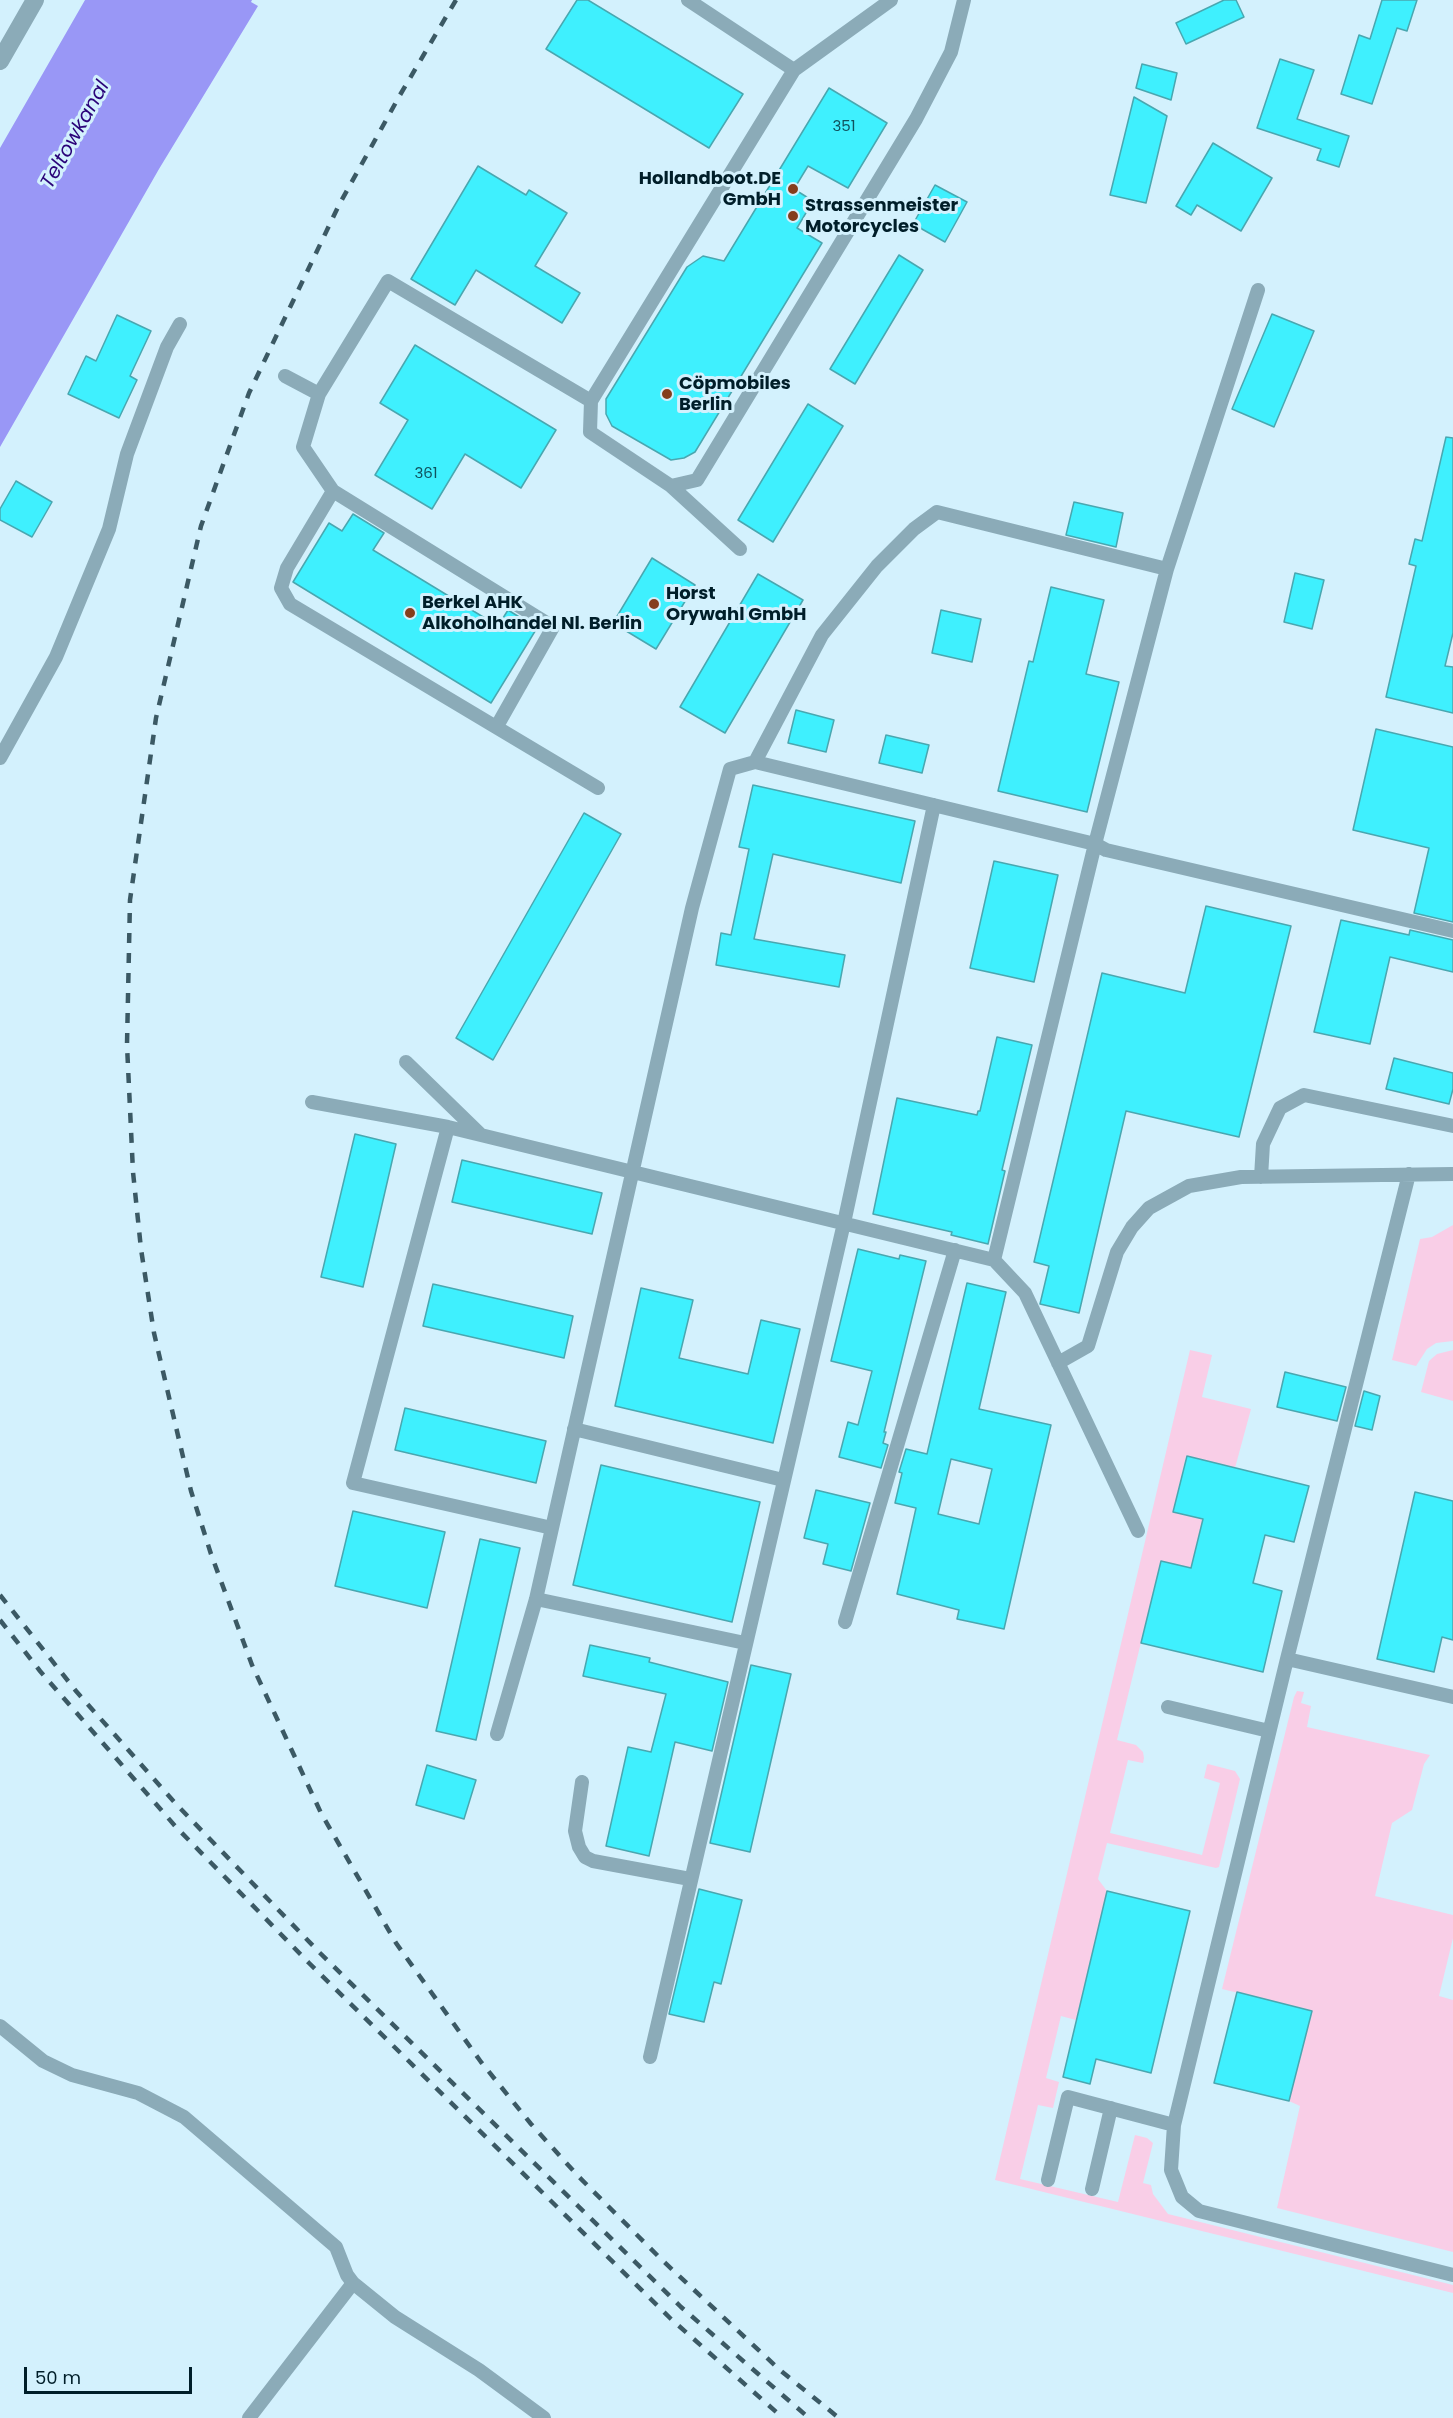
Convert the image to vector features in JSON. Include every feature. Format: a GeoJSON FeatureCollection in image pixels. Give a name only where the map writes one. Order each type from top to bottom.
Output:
{"type":"FeatureCollection","features":[{"type":"Feature","properties":{"kind":"street"},"geometry":{"type":"LineString","coordinates":[[0,61],[35,0]]}},
{"type":"Feature","properties":{"kind":"lane"},"geometry":{"type":"LineString","coordinates":[[688,0],[794,70]]}},
{"type":"Feature","properties":{"kind":"lane"},"geometry":{"type":"LineString","coordinates":[[740,549],[671,486],[590,432],[591,401],[794,70],[891,0]]}},
{"type":"Feature","properties":{"kind":"lane"},"geometry":{"type":"LineString","coordinates":[[671,486],[697,480],[916,119],[951,52],[964,0]]}},
{"type":"Feature","properties":{"kind":"lane"},"geometry":{"type":"LineString","coordinates":[[497,726],[553,627],[333,491],[303,447],[319,394],[388,281],[591,401]]}},
{"type":"Feature","properties":{"kind":"lane"},"geometry":{"type":"LineString","coordinates":[[994,1260],[1095,844],[1167,569],[1258,290]]}},
{"type":"Feature","properties":{"kind":"lane"},"geometry":{"type":"LineString","coordinates":[[0,758],[56,657],[109,529],[126,454],[167,347],[180,324]]}},
{"type":"Feature","properties":{"kind":"lane"},"geometry":{"type":"LineString","coordinates":[[285,376],[319,394]]}},
{"type":"Feature","properties":{"kind":"lane"},"geometry":{"type":"LineString","coordinates":[[333,491],[288,568],[281,588],[290,604],[598,788]]}},
{"type":"Feature","properties":{"kind":"lane"},"geometry":{"type":"LineString","coordinates":[[755,762],[822,635],[877,566],[914,529],[937,512],[1167,569]]}},
{"type":"Feature","properties":{"kind":"lane"},"geometry":{"type":"LineString","coordinates":[[497,1734],[536,1599],[692,908],[730,769],[755,762],[1095,844],[1106,850],[1453,932]]}},
{"type":"Feature","properties":{"kind":"lane"},"geometry":{"type":"LineString","coordinates":[[650,2057],[844,1223],[934,805]]}},
{"type":"Feature","properties":{"kind":"lane"},"geometry":{"type":"LineString","coordinates":[[406,1062],[481,1135]]}},
{"type":"Feature","properties":{"kind":"lane"},"geometry":{"type":"LineString","coordinates":[[1261,1177],[1263,1144],[1280,1108],[1304,1095],[1453,1126]]}},
{"type":"Feature","properties":{"kind":"lane"},"geometry":{"type":"LineString","coordinates":[[312,1102],[448,1127],[994,1260],[1025,1293],[1138,1530]]}},
{"type":"Feature","properties":{"kind":"lane"},"geometry":{"type":"LineString","coordinates":[[448,1127],[353,1483],[552,1528]]}},
{"type":"Feature","properties":{"kind":"lane"},"geometry":{"type":"LineString","coordinates":[[1409,1174],[1269,1731],[1174,2125],[1171,2170],[1182,2197],[1199,2211],[1453,2275]]}},
{"type":"Feature","properties":{"kind":"lane"},"geometry":{"type":"LineString","coordinates":[[1058,1363],[1088,1346],[1117,1252],[1132,1227],[1149,1208],[1189,1186],[1241,1177],[1453,1174]]}},
{"type":"Feature","properties":{"kind":"lane"},"geometry":{"type":"LineString","coordinates":[[845,1622],[955,1250]]}},
{"type":"Feature","properties":{"kind":"lane"},"geometry":{"type":"LineString","coordinates":[[574,1429],[783,1480]]}},
{"type":"Feature","properties":{"kind":"lane"},"geometry":{"type":"LineString","coordinates":[[536,1599],[745,1643]]}},
{"type":"Feature","properties":{"kind":"lane"},"geometry":{"type":"LineString","coordinates":[[1287,1659],[1453,1697]]}},
{"type":"Feature","properties":{"kind":"lane"},"geometry":{"type":"LineString","coordinates":[[1168,1707],[1269,1731]]}},
{"type":"Feature","properties":{"kind":"lane"},"geometry":{"type":"LineString","coordinates":[[582,1782],[575,1831],[579,1847],[585,1857],[593,1862],[690,1879]]}},
{"type":"Feature","properties":{"kind":"lane"},"geometry":{"type":"LineString","coordinates":[[0,2026],[44,2061],[72,2075],[138,2093],[184,2117],[336,2247],[346,2275],[353,2283],[395,2317],[479,2370],[544,2418]]}},
{"type":"Feature","properties":{"kind":"lane"},"geometry":{"type":"LineString","coordinates":[[1048,2180],[1068,2097],[1174,2125]]}},
{"type":"Feature","properties":{"kind":"lane"},"geometry":{"type":"LineString","coordinates":[[1092,2189],[1111,2108]]}},
{"type":"Feature","properties":{"kind":"lane"},"geometry":{"type":"LineString","coordinates":[[249,2418],[353,2283]]}},
{"type":"Feature","properties":{"kind":"shaded area"},"geometry":{"type":"Polygon","coordinates":[[[1453,1225],[1453,1341],[1436,1343],[1427,1349],[1416,1366],[1392,1360],[1420,1239],[1432,1237],[1453,1225]]]}},
{"type":"Feature","properties":{"kind":"shaded area"},"geometry":{"type":"Polygon","coordinates":[[[1190,1350],[1212,1355],[1202,1397],[1251,1409],[1235,1468],[1186,1456],[1173,1512],[1203,1519],[1191,1568],[1161,1561],[1117,1740],[1136,1745],[1143,1752],[1144,1758],[1143,1763],[1128,1760],[1110,1833],[1202,1855],[1220,1783],[1204,1778],[1207,1765],[1235,1771],[1240,1779],[1219,1867],[1107,1843],[1098,1879],[1107,1891],[1076,2020],[1061,2016],[1046,2078],[1059,2082],[1053,2108],[1038,2105],[1020,2179],[1118,2202],[1135,2135],[1147,2138],[1153,2143],[1143,2183],[1151,2185],[1153,2194],[1168,2214],[1453,2285],[1453,2293],[995,2180],[1190,1350]]]}},
{"type":"Feature","properties":{"kind":"shaded area"},"geometry":{"type":"Polygon","coordinates":[[[1453,1350],[1453,1401],[1421,1392],[1429,1361],[1437,1354],[1453,1350]]]}},
{"type":"Feature","properties":{"kind":"shaded area"},"geometry":{"type":"Polygon","coordinates":[[[1297,1691],[1304,1692],[1301,1703],[1311,1706],[1307,1727],[1430,1755],[1424,1764],[1412,1810],[1392,1823],[1375,1896],[1453,1915],[1453,1938],[1439,1996],[1453,2000],[1453,2252],[1277,2208],[1300,2106],[1289,2101],[1312,2011],[1222,1989],[1297,1691]]]}},
{"type":"Feature","properties":{"kind":"water","name":"Teltowkanal"},"geometry":{"type":"Polygon","coordinates":[[[85,0],[252,0],[251,2],[258,6],[159,169],[0,447],[0,148],[85,0]]]}},
{"type":"Feature","properties":{"kind":"building"},"geometry":{"type":"Polygon","coordinates":[[[577,0],[588,0],[743,94],[709,148],[546,49],[577,0]]]}},
{"type":"Feature","properties":{"kind":"building"},"geometry":{"type":"Polygon","coordinates":[[[1224,0],[1236,0],[1244,17],[1186,44],[1176,23],[1224,0]]]}},
{"type":"Feature","properties":{"kind":"building"},"geometry":{"type":"Polygon","coordinates":[[[1382,0],[1417,0],[1407,31],[1397,28],[1372,104],[1341,94],[1359,35],[1370,39],[1382,0]]]}},
{"type":"Feature","properties":{"kind":"building"},"geometry":{"type":"Polygon","coordinates":[[[1280,59],[1314,70],[1297,119],[1349,136],[1339,167],[1317,160],[1321,149],[1257,128],[1280,59]]]}},
{"type":"Feature","properties":{"kind":"building"},"geometry":{"type":"Polygon","coordinates":[[[1142,64],[1177,73],[1171,100],[1136,88],[1142,64]]]}},
{"type":"Feature","properties":{"kind":"building"},"geometry":{"type":"Polygon","coordinates":[[[829,88],[887,123],[848,188],[808,166],[794,189],[813,201],[797,228],[822,243],[695,452],[684,458],[671,460],[612,426],[606,414],[606,399],[687,267],[703,256],[724,261],[829,88]]]}},
{"type":"Feature","properties":{"kind":"building"},"geometry":{"type":"Polygon","coordinates":[[[1134,97],[1167,116],[1146,203],[1110,195],[1134,97]]]}},
{"type":"Feature","properties":{"kind":"building"},"geometry":{"type":"Polygon","coordinates":[[[1213,143],[1272,178],[1241,231],[1197,205],[1191,215],[1176,206],[1213,143]]]}},
{"type":"Feature","properties":{"kind":"building"},"geometry":{"type":"Polygon","coordinates":[[[478,166],[526,195],[529,190],[567,213],[535,266],[580,293],[562,323],[476,270],[455,305],[411,279],[478,166]]]}},
{"type":"Feature","properties":{"kind":"building"},"geometry":{"type":"Polygon","coordinates":[[[935,185],[967,202],[945,242],[913,224],[935,185]]]}},
{"type":"Feature","properties":{"kind":"building"},"geometry":{"type":"Polygon","coordinates":[[[899,255],[923,270],[855,384],[830,369],[899,255]]]}},
{"type":"Feature","properties":{"kind":"building"},"geometry":{"type":"Polygon","coordinates":[[[1272,314],[1314,331],[1274,427],[1232,409],[1272,314]]]}},
{"type":"Feature","properties":{"kind":"building"},"geometry":{"type":"Polygon","coordinates":[[[117,315],[151,331],[130,376],[137,380],[119,418],[68,394],[86,356],[96,361],[117,315]]]}},
{"type":"Feature","properties":{"kind":"building"},"geometry":{"type":"Polygon","coordinates":[[[415,345],[556,430],[521,488],[465,454],[432,509],[375,475],[408,420],[380,403],[415,345]]]}},
{"type":"Feature","properties":{"kind":"building"},"geometry":{"type":"Polygon","coordinates":[[[808,404],[843,426],[773,542],[738,520],[808,404]]]}},
{"type":"Feature","properties":{"kind":"building"},"geometry":{"type":"Polygon","coordinates":[[[1446,437],[1453,438],[1453,633],[1445,666],[1453,667],[1453,713],[1386,697],[1416,566],[1409,564],[1415,539],[1422,541],[1446,437]]]}},
{"type":"Feature","properties":{"kind":"building"},"geometry":{"type":"Polygon","coordinates":[[[16,481],[52,502],[32,537],[0,520],[0,509],[16,481]]]}},
{"type":"Feature","properties":{"kind":"building"},"geometry":{"type":"Polygon","coordinates":[[[1074,502],[1123,513],[1116,547],[1066,535],[1074,502]]]}},
{"type":"Feature","properties":{"kind":"building","name":"Berkel AHK Alkoholhandel Nl. Berlin"},"geometry":{"type":"Polygon","coordinates":[[[353,514],[384,533],[373,550],[498,626],[508,610],[537,628],[491,703],[293,582],[329,523],[342,531],[353,514]]]}},
{"type":"Feature","properties":{"kind":"building","name":"Horst Orywahl GmbH"},"geometry":{"type":"Polygon","coordinates":[[[652,558],[695,585],[656,649],[613,623],[652,558]]]}},
{"type":"Feature","properties":{"kind":"building"},"geometry":{"type":"Polygon","coordinates":[[[1295,573],[1324,580],[1312,629],[1284,622],[1295,573]]]}},
{"type":"Feature","properties":{"kind":"building"},"geometry":{"type":"Polygon","coordinates":[[[758,574],[803,600],[725,733],[680,707],[758,574]]]}},
{"type":"Feature","properties":{"kind":"building"},"geometry":{"type":"Polygon","coordinates":[[[1051,587],[1104,600],[1086,674],[1119,682],[1087,812],[998,791],[1029,661],[1033,662],[1051,587]]]}},
{"type":"Feature","properties":{"kind":"building"},"geometry":{"type":"Polygon","coordinates":[[[941,610],[981,619],[972,662],[932,653],[941,610]]]}},
{"type":"Feature","properties":{"kind":"building"},"geometry":{"type":"Polygon","coordinates":[[[796,710],[834,720],[826,752],[788,743],[796,710]]]}},
{"type":"Feature","properties":{"kind":"building"},"geometry":{"type":"Polygon","coordinates":[[[1376,729],[1453,747],[1453,922],[1414,913],[1429,848],[1353,830],[1376,729]]]}},
{"type":"Feature","properties":{"kind":"building"},"geometry":{"type":"Polygon","coordinates":[[[886,735],[929,745],[922,773],[879,763],[886,735]]]}},
{"type":"Feature","properties":{"kind":"building"},"geometry":{"type":"Polygon","coordinates":[[[753,785],[915,821],[901,883],[773,854],[754,939],[845,955],[839,987],[716,965],[721,933],[731,935],[749,849],[739,847],[753,785]]]}},
{"type":"Feature","properties":{"kind":"building"},"geometry":{"type":"Polygon","coordinates":[[[584,813],[621,834],[493,1060],[456,1038],[584,813]]]}},
{"type":"Feature","properties":{"kind":"building"},"geometry":{"type":"Polygon","coordinates":[[[994,861],[1058,875],[1034,982],[970,968],[994,861]]]}},
{"type":"Feature","properties":{"kind":"building"},"geometry":{"type":"Polygon","coordinates":[[[1206,906],[1291,926],[1239,1137],[1126,1111],[1079,1313],[1040,1304],[1049,1266],[1034,1262],[1102,973],[1185,993],[1206,906]]]}},
{"type":"Feature","properties":{"kind":"building"},"geometry":{"type":"Polygon","coordinates":[[[1341,920],[1409,935],[1410,930],[1453,940],[1453,972],[1390,957],[1370,1044],[1314,1032],[1341,920]]]}},
{"type":"Feature","properties":{"kind":"building"},"geometry":{"type":"Polygon","coordinates":[[[997,1037],[1032,1045],[1002,1170],[1005,1171],[988,1244],[951,1235],[952,1232],[873,1214],[897,1098],[977,1115],[980,1111],[997,1037]]]}},
{"type":"Feature","properties":{"kind":"building"},"geometry":{"type":"Polygon","coordinates":[[[1394,1058],[1453,1073],[1453,1089],[1449,1104],[1386,1089],[1394,1058]]]}},
{"type":"Feature","properties":{"kind":"building"},"geometry":{"type":"Polygon","coordinates":[[[355,1134],[396,1144],[363,1287],[321,1277],[355,1134]]]}},
{"type":"Feature","properties":{"kind":"building"},"geometry":{"type":"Polygon","coordinates":[[[462,1160],[602,1193],[592,1234],[452,1202],[462,1160]]]}},
{"type":"Feature","properties":{"kind":"building"},"geometry":{"type":"Polygon","coordinates":[[[858,1249],[899,1259],[900,1255],[926,1261],[884,1432],[886,1432],[883,1443],[888,1445],[881,1468],[839,1457],[848,1422],[858,1425],[872,1371],[831,1361],[858,1249]]]}},
{"type":"Feature","properties":{"kind":"building"},"geometry":{"type":"Polygon","coordinates":[[[967,1283],[1006,1292],[979,1409],[1051,1425],[1004,1629],[957,1619],[959,1610],[897,1594],[916,1508],[895,1503],[902,1473],[899,1472],[906,1449],[927,1454],[967,1283]],[[951,1459],[938,1514],[979,1524],[992,1469],[951,1459]]]}},
{"type":"Feature","properties":{"kind":"building"},"geometry":{"type":"Polygon","coordinates":[[[433,1284],[573,1316],[564,1358],[423,1326],[433,1284]]]}},
{"type":"Feature","properties":{"kind":"building"},"geometry":{"type":"Polygon","coordinates":[[[641,1288],[693,1300],[679,1358],[748,1374],[761,1320],[800,1329],[773,1443],[615,1406],[641,1288]]]}},
{"type":"Feature","properties":{"kind":"building"},"geometry":{"type":"Polygon","coordinates":[[[1285,1372],[1346,1387],[1337,1421],[1277,1407],[1285,1372]]]}},
{"type":"Feature","properties":{"kind":"building"},"geometry":{"type":"Polygon","coordinates":[[[1364,1391],[1380,1396],[1372,1430],[1355,1426],[1364,1391]]]}},
{"type":"Feature","properties":{"kind":"building"},"geometry":{"type":"Polygon","coordinates":[[[405,1408],[546,1441],[536,1483],[395,1450],[405,1408]]]}},
{"type":"Feature","properties":{"kind":"building"},"geometry":{"type":"Polygon","coordinates":[[[1187,1456],[1309,1486],[1294,1542],[1265,1535],[1253,1583],[1282,1591],[1263,1672],[1141,1643],[1161,1561],[1191,1568],[1203,1519],[1173,1512],[1187,1456]]]}},
{"type":"Feature","properties":{"kind":"building"},"geometry":{"type":"Polygon","coordinates":[[[601,1465],[760,1502],[732,1622],[573,1585],[601,1465]]]}},
{"type":"Feature","properties":{"kind":"building"},"geometry":{"type":"Polygon","coordinates":[[[816,1490],[870,1503],[851,1571],[823,1564],[828,1544],[804,1538],[816,1490]]]}},
{"type":"Feature","properties":{"kind":"building"},"geometry":{"type":"Polygon","coordinates":[[[1415,1492],[1453,1501],[1453,1640],[1442,1637],[1434,1672],[1377,1659],[1415,1492]]]}},
{"type":"Feature","properties":{"kind":"building"},"geometry":{"type":"Polygon","coordinates":[[[353,1511],[445,1532],[427,1608],[335,1586],[353,1511]]]}},
{"type":"Feature","properties":{"kind":"building"},"geometry":{"type":"Polygon","coordinates":[[[480,1539],[520,1548],[476,1740],[436,1731],[480,1539]]]}},
{"type":"Feature","properties":{"kind":"building"},"geometry":{"type":"Polygon","coordinates":[[[590,1645],[650,1658],[649,1662],[728,1682],[712,1751],[675,1742],[649,1856],[606,1846],[628,1747],[651,1752],[666,1694],[583,1676],[590,1645]]]}},
{"type":"Feature","properties":{"kind":"building"},"geometry":{"type":"Polygon","coordinates":[[[751,1665],[791,1674],[750,1852],[710,1843],[751,1665]]]}},
{"type":"Feature","properties":{"kind":"building"},"geometry":{"type":"Polygon","coordinates":[[[427,1765],[476,1780],[464,1819],[416,1805],[427,1765]]]}},
{"type":"Feature","properties":{"kind":"building"},"geometry":{"type":"Polygon","coordinates":[[[699,1889],[742,1900],[721,1984],[714,1982],[704,2022],[669,2014],[699,1889]]]}},
{"type":"Feature","properties":{"kind":"building"},"geometry":{"type":"Polygon","coordinates":[[[1107,1891],[1190,1911],[1151,2073],[1096,2059],[1090,2084],[1063,2077],[1107,1891]]]}},
{"type":"Feature","properties":{"kind":"building"},"geometry":{"type":"Polygon","coordinates":[[[1237,1992],[1312,2011],[1289,2101],[1214,2083],[1237,1992]]]}},
{"type":"Feature","properties":{"kind":"railway"},"geometry":{"type":"LineString","coordinates":[[456,0],[339,205],[249,393],[201,526],[156,718],[130,900],[127,1045],[133,1172],[141,1249],[154,1333],[191,1491],[211,1554],[252,1665],[321,1813],[396,1943],[481,2062],[531,2124],[579,2177],[662,2260],[781,2371],[839,2418]]}},
{"type":"Feature","properties":{"kind":"railway"},"geometry":{"type":"LineString","coordinates":[[0,1595],[76,1691],[176,1804],[320,1953],[681,2307],[809,2418]]}},
{"type":"Feature","properties":{"kind":"railway"},"geometry":{"type":"LineString","coordinates":[[0,1620],[40,1671],[176,1827],[309,1963],[671,2319],[783,2418]]}},
{"type":"Feature","properties":{"kind":"place","name":"Hollandboot.DE GmbH"},"geometry":{"type":"Point","coordinates":[793,189]}},
{"type":"Feature","properties":{"kind":"place","name":"Strassenmeister Motorcycles"},"geometry":{"type":"Point","coordinates":[793,216]}},
{"type":"Feature","properties":{"kind":"place","name":"Cöpmobiles Berlin"},"geometry":{"type":"Point","coordinates":[667,394]}},
{"type":"Feature","properties":{"kind":"place","name":"Horst Orywahl GmbH"},"geometry":{"type":"Point","coordinates":[654,604]}},
{"type":"Feature","properties":{"kind":"place","name":"Berkel AHK Alkoholhandel Nl. Berlin"},"geometry":{"type":"Point","coordinates":[410,613]}}]}
